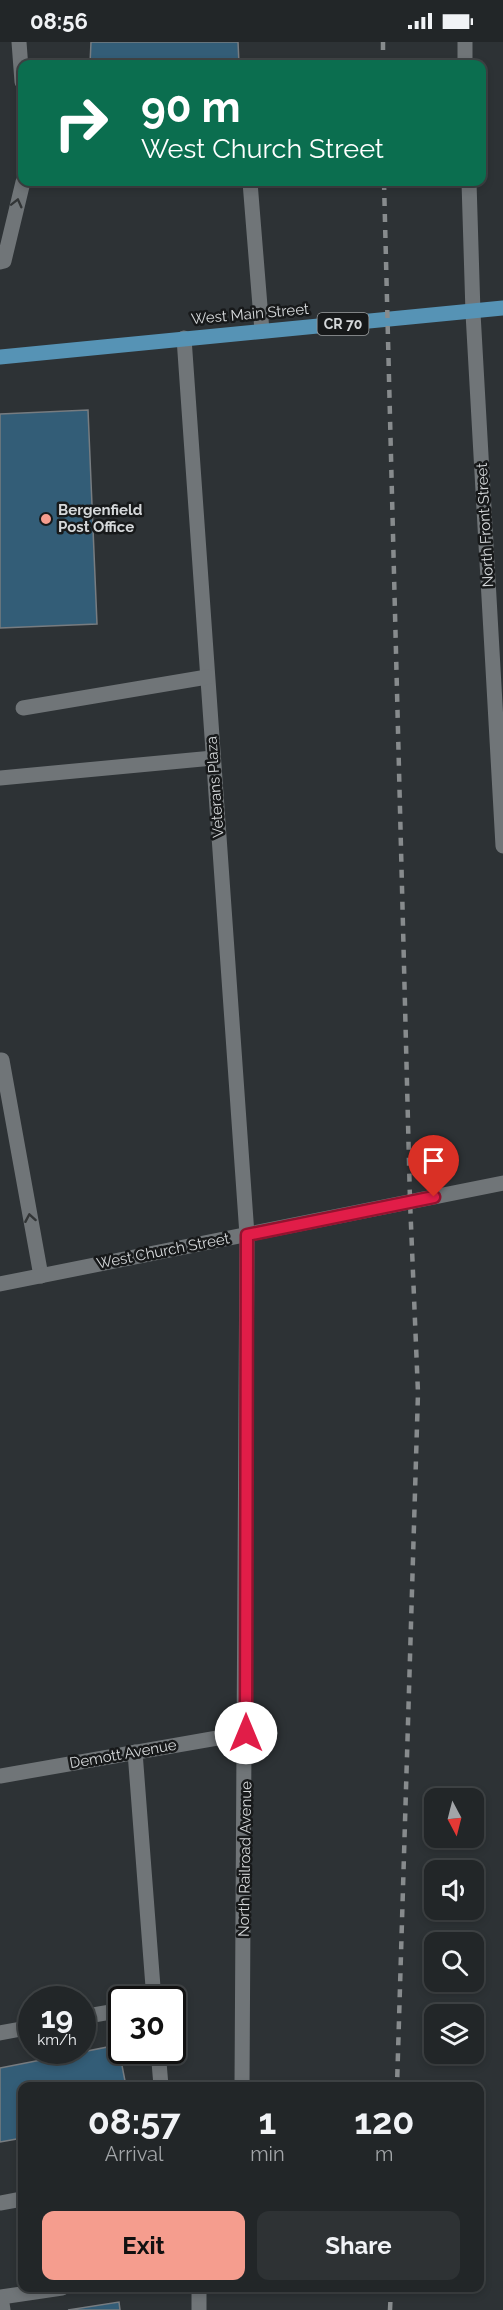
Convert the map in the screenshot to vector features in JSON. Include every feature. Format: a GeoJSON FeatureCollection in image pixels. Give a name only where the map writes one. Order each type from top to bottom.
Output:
{"type":"FeatureCollection","features":[{"type":"Feature","properties":{"kind":"main road","name":"West Main Street"},"geometry":{"type":"LineString","coordinates":[[0,357],[184,338],[473,313],[503,308]]}},
{"type":"Feature","properties":{"kind":"street"},"geometry":{"type":"LineString","coordinates":[[19,42],[20,60]]}},
{"type":"Feature","properties":{"kind":"street"},"geometry":{"type":"LineString","coordinates":[[465,42],[465,60]]}},
{"type":"Feature","properties":{"kind":"street"},"geometry":{"type":"LineString","coordinates":[[0,262],[4,261],[22,186]]}},
{"type":"Feature","properties":{"kind":"street"},"geometry":{"type":"LineString","coordinates":[[250,186],[262,331]]}},
{"type":"Feature","properties":{"kind":"street","name":"North Front Street"},"geometry":{"type":"LineString","coordinates":[[469,186],[473,313],[501,759],[503,846]]}},
{"type":"Feature","properties":{"kind":"street","name":"Veterans Plaza"},"geometry":{"type":"LineString","coordinates":[[184,338],[247,1235]]}},
{"type":"Feature","properties":{"kind":"street"},"geometry":{"type":"LineString","coordinates":[[23,708],[207,677]]}},
{"type":"Feature","properties":{"kind":"street"},"geometry":{"type":"LineString","coordinates":[[0,778],[213,758]]}},
{"type":"Feature","properties":{"kind":"street"},"geometry":{"type":"LineString","coordinates":[[0,1060],[2,1060],[41,1275]]}},
{"type":"Feature","properties":{"kind":"street","name":"West Church Street"},"geometry":{"type":"LineString","coordinates":[[0,1284],[503,1183]]}},
{"type":"Feature","properties":{"kind":"street","name":"North Railroad Avenue"},"geometry":{"type":"LineString","coordinates":[[242,2082],[246,1733],[247,1235]]}},
{"type":"Feature","properties":{"kind":"street","name":"Demott Avenue"},"geometry":{"type":"LineString","coordinates":[[0,1776],[246,1733]]}},
{"type":"Feature","properties":{"kind":"street"},"geometry":{"type":"LineString","coordinates":[[135,1752],[153,1986]]}},
{"type":"Feature","properties":{"kind":"street"},"geometry":{"type":"LineString","coordinates":[[0,2033],[18,2030]]}},
{"type":"Feature","properties":{"kind":"street"},"geometry":{"type":"LineString","coordinates":[[159,2064],[160,2082]]}},
{"type":"Feature","properties":{"kind":"street"},"geometry":{"type":"LineString","coordinates":[[0,2203],[18,2200]]}},
{"type":"Feature","properties":{"kind":"street"},"geometry":{"type":"LineString","coordinates":[[3,2310],[1,2297],[35,2292]]}},
{"type":"Feature","properties":{"kind":"street"},"geometry":{"type":"LineString","coordinates":[[199,2292],[199,2310]]}},
{"type":"Feature","properties":{"kind":"building"},"geometry":{"type":"Polygon","coordinates":[[[91,42],[238,42],[239,60],[90,60],[91,42]]]}},
{"type":"Feature","properties":{"kind":"building","name":"Bergenfield Post Office"},"geometry":{"type":"Polygon","coordinates":[[[88,410],[97,624],[0,628],[0,414],[88,410]]]}},
{"type":"Feature","properties":{"kind":"building"},"geometry":{"type":"Polygon","coordinates":[[[108,2047],[108,2064],[122,2064],[125,2082],[18,2082],[18,2139],[0,2142],[0,2068],[21,2064],[96,2064],[96,2049],[108,2047]]]}},
{"type":"Feature","properties":{"kind":"building"},"geometry":{"type":"Polygon","coordinates":[[[119,2302],[120,2310],[68,2310],[119,2302]]]}},
{"type":"Feature","properties":{"kind":"railway"},"geometry":{"type":"LineString","coordinates":[[383,42],[383,60]]}},
{"type":"Feature","properties":{"kind":"railway"},"geometry":{"type":"LineString","coordinates":[[384,186],[410,1201],[418,1393],[397,2082]]}},
{"type":"Feature","properties":{"kind":"railway"},"geometry":{"type":"LineString","coordinates":[[390,2310],[391,2292]]}},
{"type":"Feature","properties":{"kind":"place","name":"Bergenfield Post Office"},"geometry":{"type":"Point","coordinates":[46,519]}},
{"type":"Feature","properties":{"kind":"route"},"geometry":{"type":"LineString","coordinates":[[246,1733],[247,1235],[434,1197]]}}]}
